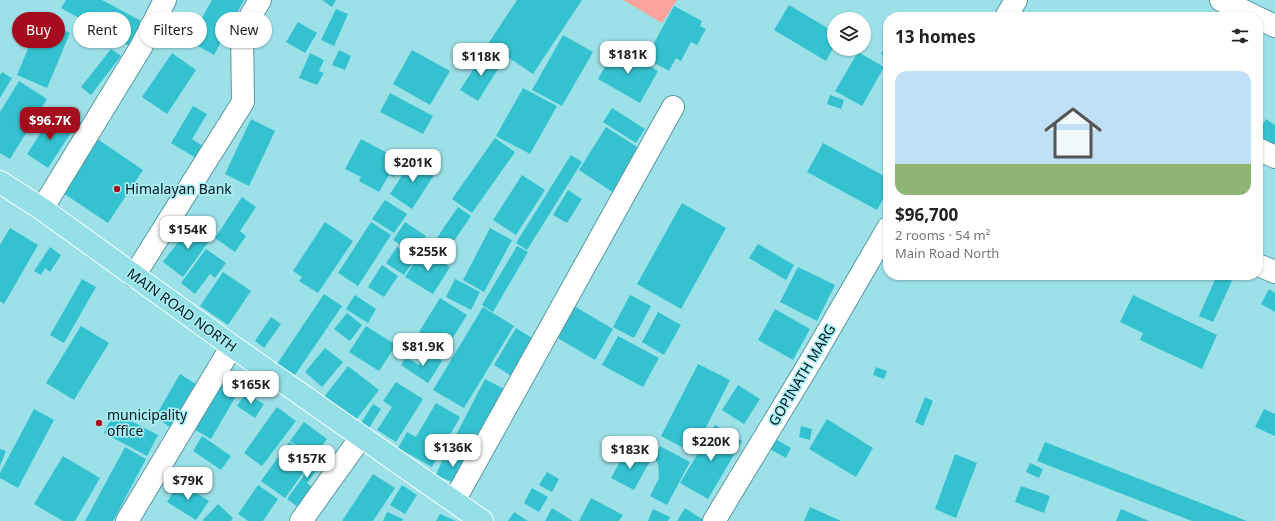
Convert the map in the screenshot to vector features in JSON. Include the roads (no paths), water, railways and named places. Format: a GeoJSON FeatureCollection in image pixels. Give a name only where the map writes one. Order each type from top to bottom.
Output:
{"type":"FeatureCollection","features":[{"type":"Feature","properties":{"kind":"main road","name":"MAIN ROAD NORTH"},"geometry":{"type":"LineString","coordinates":[[0,182],[42,209],[467,514]]}},
{"type":"Feature","properties":{"kind":"street"},"geometry":{"type":"LineString","coordinates":[[42,209],[141,47],[165,0]]}},
{"type":"Feature","properties":{"kind":"street"},"geometry":{"type":"LineString","coordinates":[[134,276],[243,102],[242,31],[260,0]]}},
{"type":"Feature","properties":{"kind":"street"},"geometry":{"type":"LineString","coordinates":[[1009,12],[1016,0]]}},
{"type":"Feature","properties":{"kind":"street"},"geometry":{"type":"LineString","coordinates":[[1221,0],[1254,12]]}},
{"type":"Feature","properties":{"kind":"street"},"geometry":{"type":"LineString","coordinates":[[1263,18],[1275,26]]}},
{"type":"Feature","properties":{"kind":"street"},"geometry":{"type":"LineString","coordinates":[[467,514],[673,107]]}},
{"type":"Feature","properties":{"kind":"street"},"geometry":{"type":"LineString","coordinates":[[1263,152],[1275,158]]}},
{"type":"Feature","properties":{"kind":"street","name":"GOPINATH MARG"},"geometry":{"type":"LineString","coordinates":[[714,521],[809,364],[883,237]]}},
{"type":"Feature","properties":{"kind":"street"},"geometry":{"type":"LineString","coordinates":[[1263,267],[1275,272]]}},
{"type":"Feature","properties":{"kind":"street"},"geometry":{"type":"LineString","coordinates":[[127,521],[232,346]]}},
{"type":"Feature","properties":{"kind":"street"},"geometry":{"type":"LineString","coordinates":[[301,521],[361,437]]}},
{"type":"Feature","properties":{"kind":"place","name":"Himalayan Bank"},"geometry":{"type":"Point","coordinates":[117,189]}},
{"type":"Feature","properties":{"kind":"place","name":"municipality office"},"geometry":{"type":"Point","coordinates":[99,423]}}]}
